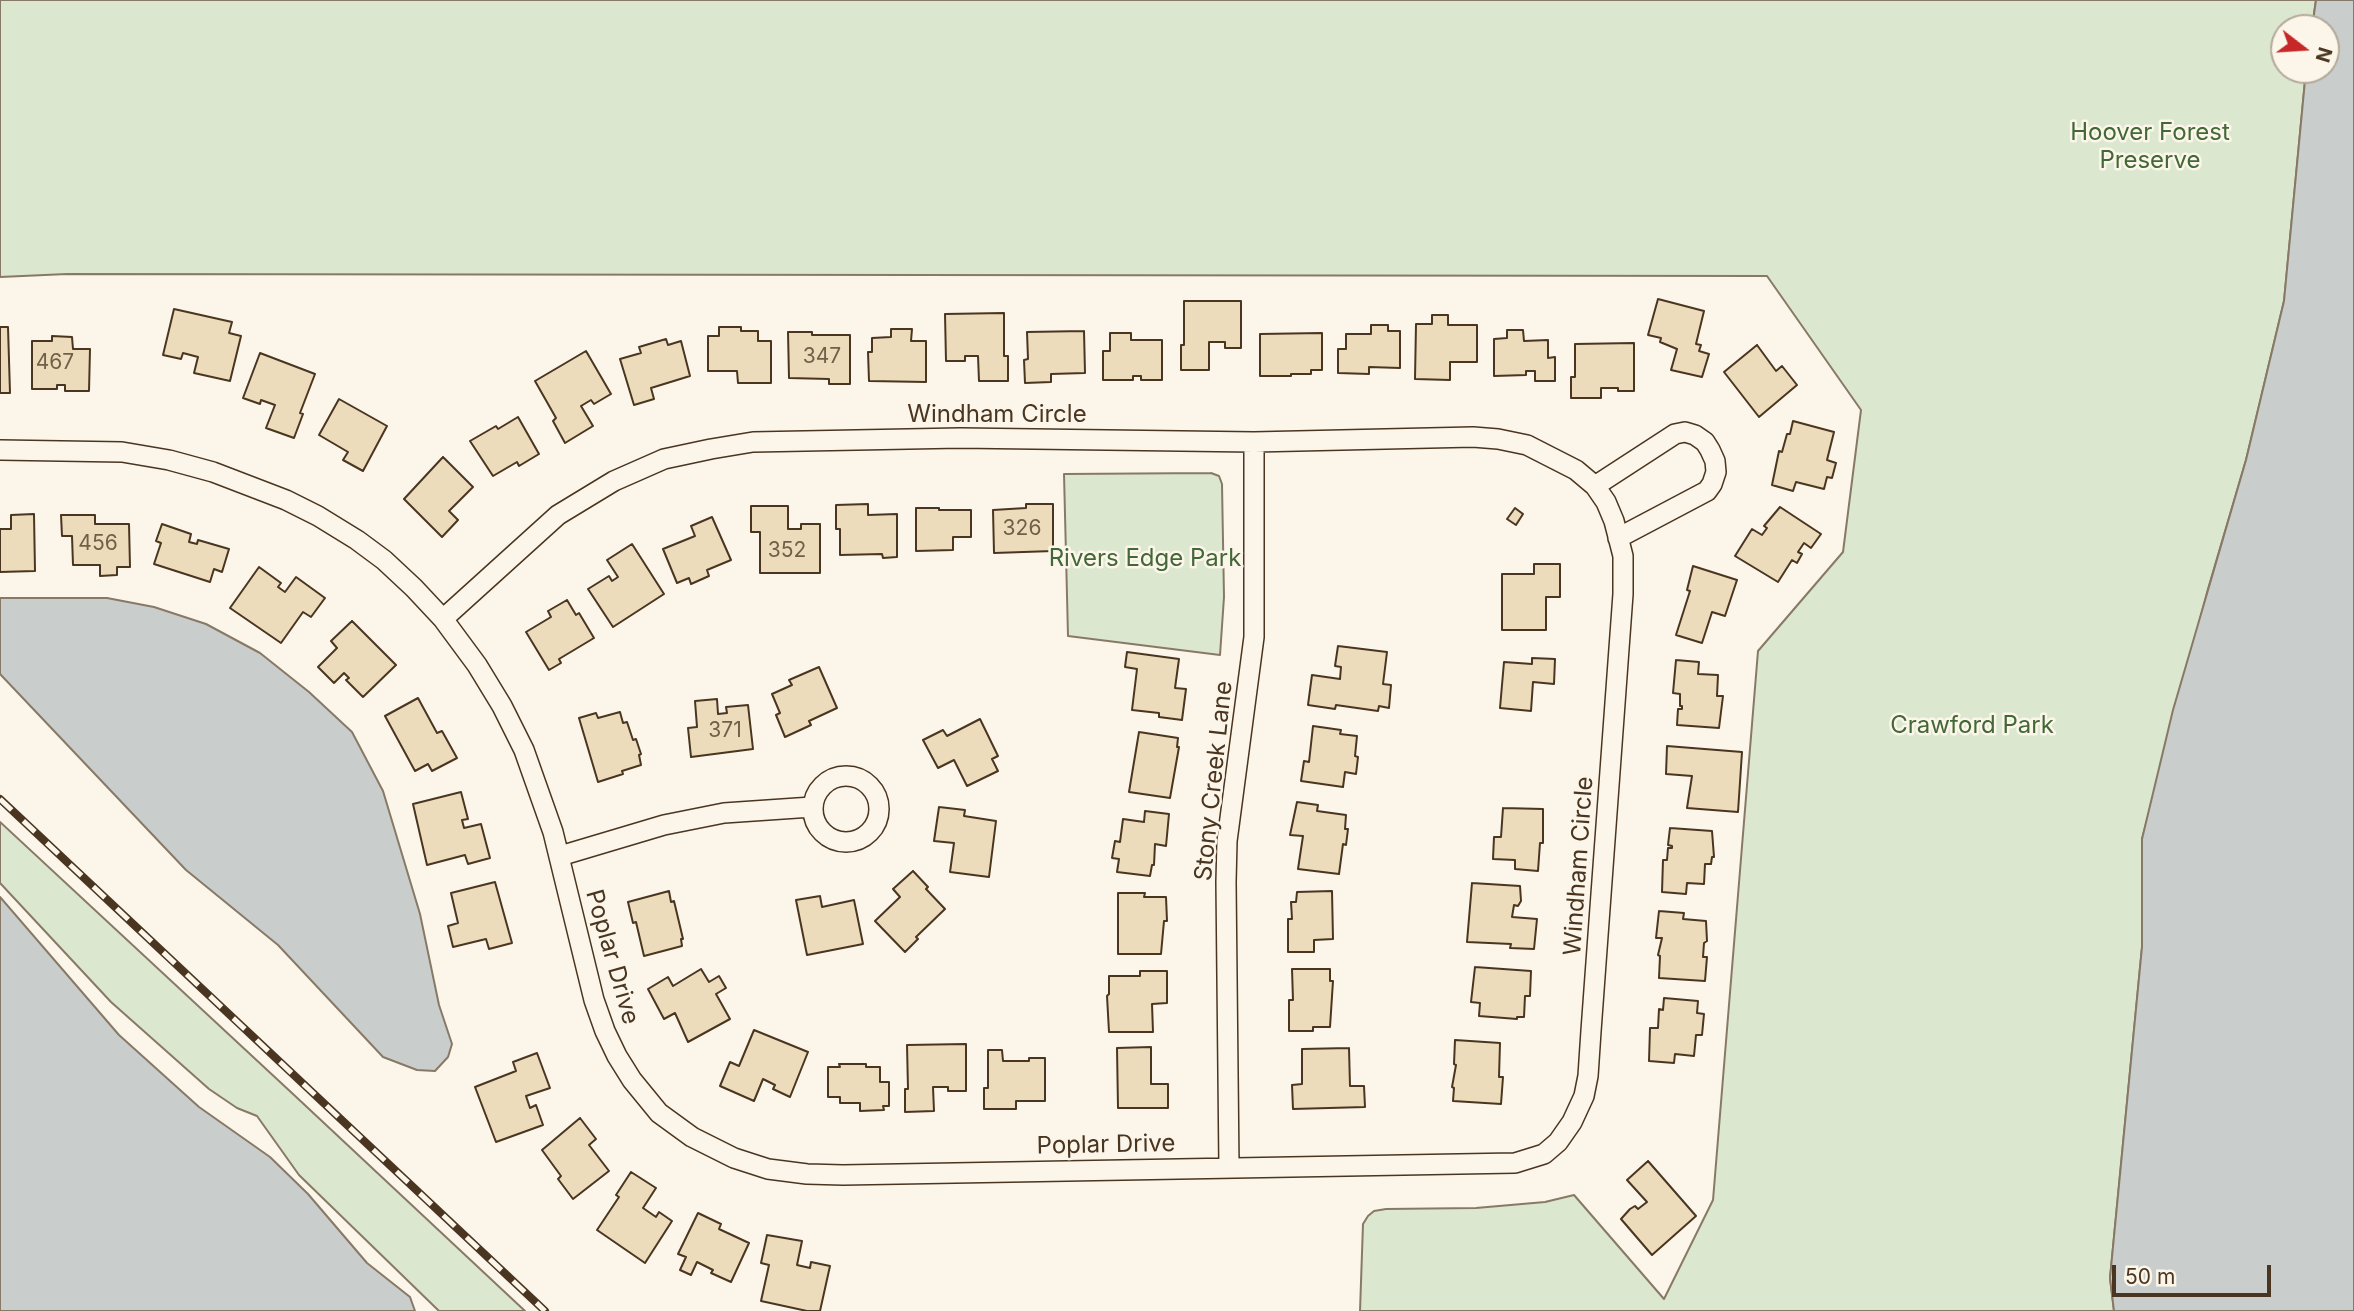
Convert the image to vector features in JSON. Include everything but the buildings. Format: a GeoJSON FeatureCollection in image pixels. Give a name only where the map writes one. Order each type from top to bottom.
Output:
{"type":"FeatureCollection","features":[{"type":"Feature","properties":{"kind":"street"},"geometry":{"type":"LineString","coordinates":[[1595,486],[1675,434],[1685,432],[1695,435],[1705,442],[1710,450],[1716,472],[1707,491],[1619,538]]}},
{"type":"Feature","properties":{"kind":"street","name":"Windham Circle"},"geometry":{"type":"LineString","coordinates":[[443,619],[558,514],[614,481],[664,459],[753,442],[960,438],[1254,442],[1473,437],[1527,445],[1550,455],[1576,470],[1595,486],[1606,502],[1623,556],[1623,587],[1588,1076],[1584,1096],[1572,1122],[1558,1142],[1544,1154],[1515,1163]]}},
{"type":"Feature","properties":{"kind":"street","name":"Stony Creek Lane"},"geometry":{"type":"LineString","coordinates":[[1229,1168],[1227,855],[1254,637],[1254,442]]}},
{"type":"Feature","properties":{"kind":"street","name":"Poplar Drive"},"geometry":{"type":"LineString","coordinates":[[0,450],[122,452],[169,460],[245,483],[286,499],[357,540],[414,588],[443,619],[477,665],[513,728],[540,790],[560,856],[576,935],[594,1000],[617,1056],[632,1080],[659,1113],[692,1137],[734,1158],[768,1168],[807,1174],[843,1175],[1515,1163]]}},
{"type":"Feature","properties":{"kind":"street"},"geometry":{"type":"LineString","coordinates":[[560,856],[664,825],[724,813],[812,807]]}},
{"type":"Feature","properties":{"kind":"green space"},"geometry":{"type":"Polygon","coordinates":[[[0,0],[2316,0],[2314,14],[2270,14],[2270,84],[2305,84],[2284,301],[2246,460],[2208,589],[2142,839],[2142,947],[2110,1278],[2114,1311],[1360,1311],[1363,1224],[1374,1211],[1476,1208],[1545,1202],[1574,1195],[1664,1299],[1713,1200],[1758,651],[1843,552],[1861,410],[1767,276],[67,274],[0,277],[0,0]]]}},
{"type":"Feature","properties":{"kind":"green space","name":"Rivers Edge Park"},"geometry":{"type":"Polygon","coordinates":[[[1211,473],[1219,476],[1222,484],[1224,597],[1220,655],[1068,636],[1064,474],[1211,473]]]}},
{"type":"Feature","properties":{"kind":"green space"},"geometry":{"type":"Polygon","coordinates":[[[0,822],[525,1311],[439,1311],[299,1175],[257,1116],[237,1108],[209,1089],[111,1002],[0,883],[0,822]]]}},
{"type":"Feature","properties":{"kind":"shaded area"},"geometry":{"type":"Polygon","coordinates":[[[2316,0],[2354,0],[2354,1311],[2114,1311],[2110,1278],[2142,947],[2142,839],[2173,710],[2246,460],[2284,301],[2305,84],[2340,84],[2340,14],[2314,14],[2316,0]]]}},
{"type":"Feature","properties":{"kind":"shaded area"},"geometry":{"type":"Polygon","coordinates":[[[0,598],[107,598],[154,607],[206,624],[260,653],[309,692],[352,732],[383,791],[420,914],[439,1005],[452,1044],[448,1057],[435,1071],[417,1070],[383,1057],[278,945],[186,870],[0,674],[0,598]]]}},
{"type":"Feature","properties":{"kind":"shaded area"},"geometry":{"type":"Polygon","coordinates":[[[0,897],[119,1035],[199,1107],[270,1157],[308,1194],[367,1263],[410,1297],[415,1311],[0,1311],[0,897]]]}},
{"type":"Feature","properties":{"kind":"railway"},"geometry":{"type":"LineString","coordinates":[[0,799],[545,1311]]}},
{"type":"Feature","properties":{"kind":"park label","name":"Hoover Forest Preserve"},"geometry":{"type":"Point","coordinates":[2150,147]}},
{"type":"Feature","properties":{"kind":"park label","name":"Crawford Park"},"geometry":{"type":"Point","coordinates":[1972,726]}}]}
